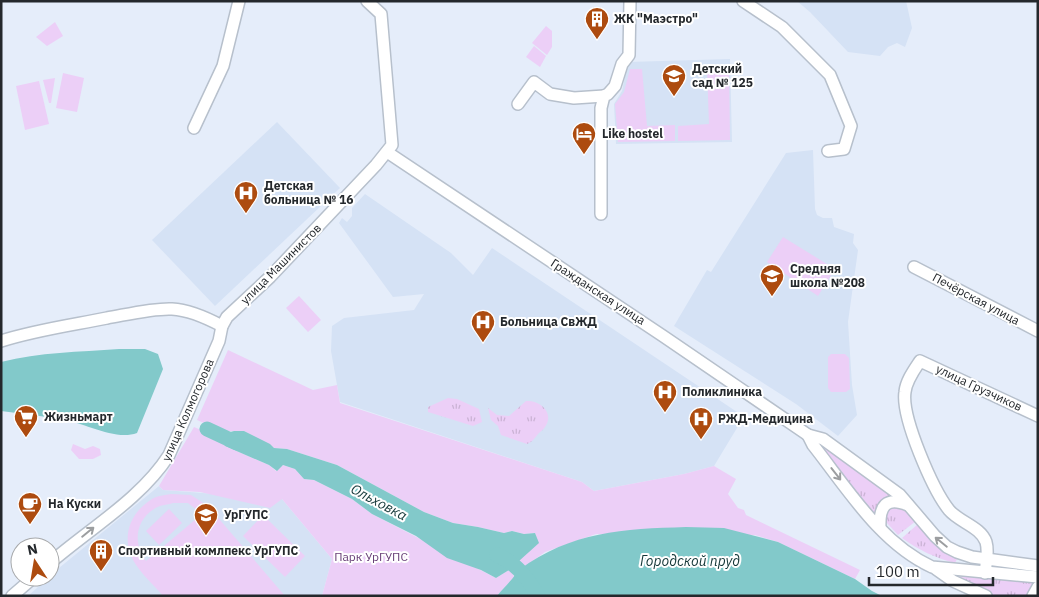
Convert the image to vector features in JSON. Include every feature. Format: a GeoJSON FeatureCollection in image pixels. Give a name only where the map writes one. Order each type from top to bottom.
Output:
{"type":"FeatureCollection","features":[{"type":"Feature","properties":{"kind":"street"},"geometry":{"type":"LineString","coordinates":[[194,128],[222,66],[239,1]]}},
{"type":"Feature","properties":{"kind":"street"},"geometry":{"type":"LineString","coordinates":[[367,1],[381,14],[392,134],[392,145],[387,152]]}},
{"type":"Feature","properties":{"kind":"street"},"geometry":{"type":"LineString","coordinates":[[518,104],[534,82],[550,94],[574,98],[604,96],[608,94],[615,86],[622,64],[629,55],[630,1]]}},
{"type":"Feature","properties":{"kind":"street"},"geometry":{"type":"LineString","coordinates":[[743,1],[782,27],[830,75],[851,126],[844,149],[828,151]]}},
{"type":"Feature","properties":{"kind":"street"},"geometry":{"type":"LineString","coordinates":[[601,214],[601,108],[604,96]]}},
{"type":"Feature","properties":{"kind":"street","name":"улица Машинистов"},"geometry":{"type":"LineString","coordinates":[[222,326],[227,317],[270,277],[387,152]]}},
{"type":"Feature","properties":{"kind":"street","name":"Гражданская улица"},"geometry":{"type":"LineString","coordinates":[[387,152],[679,346],[808,435],[822,439],[886,484],[900,495],[934,536],[947,547],[957,552],[987,559],[1038,566]]}},
{"type":"Feature","properties":{"kind":"street","name":"Печёрская улица"},"geometry":{"type":"LineString","coordinates":[[914,267],[1038,331]]}},
{"type":"Feature","properties":{"kind":"street"},"geometry":{"type":"LineString","coordinates":[[1,341],[38,331],[130,314],[171,309],[192,313],[222,326]]}},
{"type":"Feature","properties":{"kind":"street","name":"улица Колмогорова"},"geometry":{"type":"LineString","coordinates":[[60,555],[159,471],[169,455],[197,392],[219,341],[222,326]]}},
{"type":"Feature","properties":{"kind":"street","name":"улица Грузчиков"},"geometry":{"type":"LineString","coordinates":[[987,559],[986,541],[980,534],[950,511],[926,469],[906,407],[904,393],[907,383],[920,361],[1038,416]]}},
{"type":"Feature","properties":{"kind":"street","name":"Гражданская улица"},"geometry":{"type":"LineString","coordinates":[[808,435],[813,445],[880,528],[907,552],[932,567],[1038,577]]}},
{"type":"Feature","properties":{"kind":"street"},"geometry":{"type":"LineString","coordinates":[[880,528],[881,511],[885,505],[897,500],[908,505]]}},
{"type":"Feature","properties":{"kind":"street"},"geometry":{"type":"LineString","coordinates":[[984,573],[987,559]]}},
{"type":"Feature","properties":{"kind":"street"},"geometry":{"type":"LineString","coordinates":[[932,567],[953,580],[986,596]]}},
{"type":"Feature","properties":{"kind":"street"},"geometry":{"type":"LineString","coordinates":[[12,596],[22,587]]}},
{"type":"Feature","properties":{"kind":"street"},"geometry":{"type":"LineString","coordinates":[[1033,596],[1038,588]]}},
{"type":"Feature","properties":{"kind":"shaded area"},"geometry":{"type":"Polygon","coordinates":[[[797,1],[906,1],[912,28],[905,47],[897,43],[888,47],[880,56],[848,52],[797,1]]]}},
{"type":"Feature","properties":{"kind":"shaded area","name":"Детский сад № 125"},"geometry":{"type":"Polygon","coordinates":[[[730,59],[732,142],[616,144],[614,104],[622,91],[628,62],[730,59]]]}},
{"type":"Feature","properties":{"kind":"shaded area","name":"Детская больница № 16"},"geometry":{"type":"Polygon","coordinates":[[[277,122],[340,188],[215,306],[152,240],[277,122]]]}},
{"type":"Feature","properties":{"kind":"shaded area","name":"Средняя школа №208"},"geometry":{"type":"Polygon","coordinates":[[[813,150],[815,209],[817,215],[823,218],[832,218],[834,227],[854,234],[853,243],[858,250],[848,322],[852,385],[857,415],[838,436],[796,404],[674,326],[707,270],[711,272],[786,153],[813,150]]]}},
{"type":"Feature","properties":{"kind":"shaded area","name":"Больница СвЖД"},"geometry":{"type":"Polygon","coordinates":[[[365,194],[451,253],[473,275],[492,248],[740,414],[737,428],[714,466],[684,474],[594,491],[582,482],[340,402],[331,351],[332,326],[344,318],[414,310],[424,294],[393,297],[339,223],[342,218],[347,222],[352,216],[352,208],[365,194]]]}},
{"type":"Feature","properties":{"kind":"shaded area","name":"УрГУПС"},"geometry":{"type":"Polygon","coordinates":[[[159,486],[163,490],[282,499],[332,559],[322,596],[28,596],[38,587],[60,587],[60,567],[159,486]]]}},
{"type":"Feature","properties":{"kind":"green space"},"geometry":{"type":"Polygon","coordinates":[[[55,22],[63,36],[47,46],[36,37],[55,22]]]}},
{"type":"Feature","properties":{"kind":"green space"},"geometry":{"type":"Polygon","coordinates":[[[546,26],[552,31],[552,47],[547,55],[532,43],[546,26]]]}},
{"type":"Feature","properties":{"kind":"green space"},"geometry":{"type":"Polygon","coordinates":[[[534,46],[546,56],[540,67],[526,57],[534,46]]]}},
{"type":"Feature","properties":{"kind":"green space"},"geometry":{"type":"Polygon","coordinates":[[[729,67],[730,140],[678,141],[678,126],[709,124],[707,69],[729,67]]]}},
{"type":"Feature","properties":{"kind":"green space"},"geometry":{"type":"Polygon","coordinates":[[[630,69],[642,69],[647,126],[675,125],[675,141],[618,142],[615,104],[624,92],[630,69]]]}},
{"type":"Feature","properties":{"kind":"green space"},"geometry":{"type":"Polygon","coordinates":[[[63,73],[84,78],[77,112],[56,108],[63,73]]]}},
{"type":"Feature","properties":{"kind":"green space"},"geometry":{"type":"Polygon","coordinates":[[[55,78],[51,103],[49,103],[43,80],[55,78]]]}},
{"type":"Feature","properties":{"kind":"green space"},"geometry":{"type":"Polygon","coordinates":[[[39,81],[49,124],[25,130],[16,86],[39,81]]]}},
{"type":"Feature","properties":{"kind":"green space"},"geometry":{"type":"Polygon","coordinates":[[[783,237],[835,269],[818,296],[767,262],[783,237]]]}},
{"type":"Feature","properties":{"kind":"green space"},"geometry":{"type":"Polygon","coordinates":[[[299,296],[321,320],[308,332],[286,308],[299,296]]]}},
{"type":"Feature","properties":{"kind":"green space"},"geometry":{"type":"Polygon","coordinates":[[[228,350],[313,390],[337,385],[340,403],[582,482],[594,491],[684,474],[714,466],[736,479],[728,494],[738,508],[744,510],[746,515],[860,570],[855,579],[778,542],[755,535],[596,534],[545,552],[523,568],[519,560],[538,543],[535,533],[524,534],[512,531],[504,533],[453,523],[424,512],[337,465],[287,449],[274,448],[244,431],[221,431],[197,420],[228,350]]]}},
{"type":"Feature","properties":{"kind":"green space"},"geometry":{"type":"Polygon","coordinates":[[[831,354],[845,354],[849,358],[850,389],[846,392],[831,392],[828,388],[828,357],[831,354]]]}},
{"type":"Feature","properties":{"kind":"green space"},"geometry":{"type":"Polygon","coordinates":[[[448,398],[457,399],[479,409],[482,422],[473,426],[428,412],[428,407],[448,398]]]}},
{"type":"Feature","properties":{"kind":"green space"},"geometry":{"type":"Polygon","coordinates":[[[526,401],[541,405],[547,412],[548,417],[548,422],[544,428],[527,444],[501,435],[498,426],[491,420],[488,408],[497,415],[509,416],[526,401]]]}},
{"type":"Feature","properties":{"kind":"green space","name":"Парк УрГУПС"},"geometry":{"type":"Polygon","coordinates":[[[194,427],[217,437],[225,446],[269,465],[276,471],[283,465],[295,469],[304,479],[314,480],[352,499],[372,514],[496,578],[509,570],[512,571],[514,577],[497,596],[322,596],[332,559],[282,499],[270,508],[200,492],[163,490],[159,486],[194,427]]]}},
{"type":"Feature","properties":{"kind":"green space"},"geometry":{"type":"Polygon","coordinates":[[[812,438],[885,489],[895,497],[876,516],[812,438]]]}},
{"type":"Feature","properties":{"kind":"green space"},"geometry":{"type":"Polygon","coordinates":[[[73,444],[85,449],[93,446],[100,449],[101,455],[93,459],[79,459],[71,450],[73,444]]]}},
{"type":"Feature","properties":{"kind":"green space"},"geometry":{"type":"Polygon","coordinates":[[[171,494],[191,495],[208,506],[285,596],[163,596],[133,560],[129,551],[128,534],[133,518],[144,505],[154,498],[171,494]],[[173,503],[158,507],[143,520],[138,533],[138,540],[139,547],[146,561],[202,514],[188,503],[173,503]]]}},
{"type":"Feature","properties":{"kind":"green space"},"geometry":{"type":"Polygon","coordinates":[[[889,506],[904,508],[916,521],[898,535],[886,522],[884,516],[889,506]]]}},
{"type":"Feature","properties":{"kind":"green space"},"geometry":{"type":"Polygon","coordinates":[[[169,509],[182,523],[159,545],[146,531],[169,509]]]}},
{"type":"Feature","properties":{"kind":"green space"},"geometry":{"type":"Polygon","coordinates":[[[263,515],[305,556],[285,577],[243,536],[263,515]]]}},
{"type":"Feature","properties":{"kind":"green space"},"geometry":{"type":"Polygon","coordinates":[[[918,524],[940,548],[957,559],[955,563],[927,553],[902,538],[918,524]]]}},
{"type":"Feature","properties":{"kind":"green space"},"geometry":{"type":"Polygon","coordinates":[[[957,576],[1038,582],[1030,596],[994,596],[957,576]]]}},
{"type":"Feature","properties":{"kind":"water"},"geometry":{"type":"Polygon","coordinates":[[[145,349],[158,354],[163,369],[137,433],[119,435],[62,419],[1,411],[1,362],[45,354],[145,349]]]}},
{"type":"Feature","properties":{"kind":"water"},"geometry":{"type":"Polygon","coordinates":[[[234,431],[244,431],[270,444],[274,448],[287,449],[337,465],[424,512],[453,523],[504,533],[512,531],[524,534],[535,533],[539,543],[509,570],[496,578],[481,570],[447,558],[416,536],[372,514],[352,499],[314,480],[304,479],[295,469],[283,465],[277,471],[269,465],[225,446],[219,435],[234,431]]]}},
{"type":"Feature","properties":{"kind":"water","name":"Городской пруд"},"geometry":{"type":"Polygon","coordinates":[[[686,527],[724,528],[778,542],[855,579],[882,596],[497,596],[519,570],[559,547],[579,540],[619,531],[686,527]]]}},
{"type":"Feature","properties":{"kind":"waterway","name":"Ольховка"},"geometry":{"type":"LineString","coordinates":[[207,429],[237,443]]}},
{"type":"Feature","properties":{"kind":"waterway","name":"Ольховка"},"geometry":{"type":"LineString","coordinates":[[497,555],[510,562],[521,572],[538,596]]}},
{"type":"Feature","properties":{"kind":"place","name":"ЖК \"Маэстро\""},"geometry":{"type":"Point","coordinates":[597,40]}},
{"type":"Feature","properties":{"kind":"place","name":"Детский сад № 125"},"geometry":{"type":"Point","coordinates":[674,97]}},
{"type":"Feature","properties":{"kind":"place","name":"Like hostel"},"geometry":{"type":"Point","coordinates":[584,155]}},
{"type":"Feature","properties":{"kind":"place","name":"Детская больница № 16"},"geometry":{"type":"Point","coordinates":[246,214]}},
{"type":"Feature","properties":{"kind":"place","name":"Средняя школа №208"},"geometry":{"type":"Point","coordinates":[772,297]}},
{"type":"Feature","properties":{"kind":"place","name":"Больница СвЖД"},"geometry":{"type":"Point","coordinates":[483,343]}},
{"type":"Feature","properties":{"kind":"place","name":"Поликлиника"},"geometry":{"type":"Point","coordinates":[665,413]}},
{"type":"Feature","properties":{"kind":"place","name":"Жизньмарт"},"geometry":{"type":"Point","coordinates":[26,438]}},
{"type":"Feature","properties":{"kind":"place","name":"РЖД-Медицина"},"geometry":{"type":"Point","coordinates":[701,440]}},
{"type":"Feature","properties":{"kind":"place","name":"На Куски"},"geometry":{"type":"Point","coordinates":[30,525]}},
{"type":"Feature","properties":{"kind":"place","name":"УрГУПС"},"geometry":{"type":"Point","coordinates":[206,536]}},
{"type":"Feature","properties":{"kind":"place","name":"Спортивный комлпекс УрГУПС"},"geometry":{"type":"Point","coordinates":[101,572]}}]}
